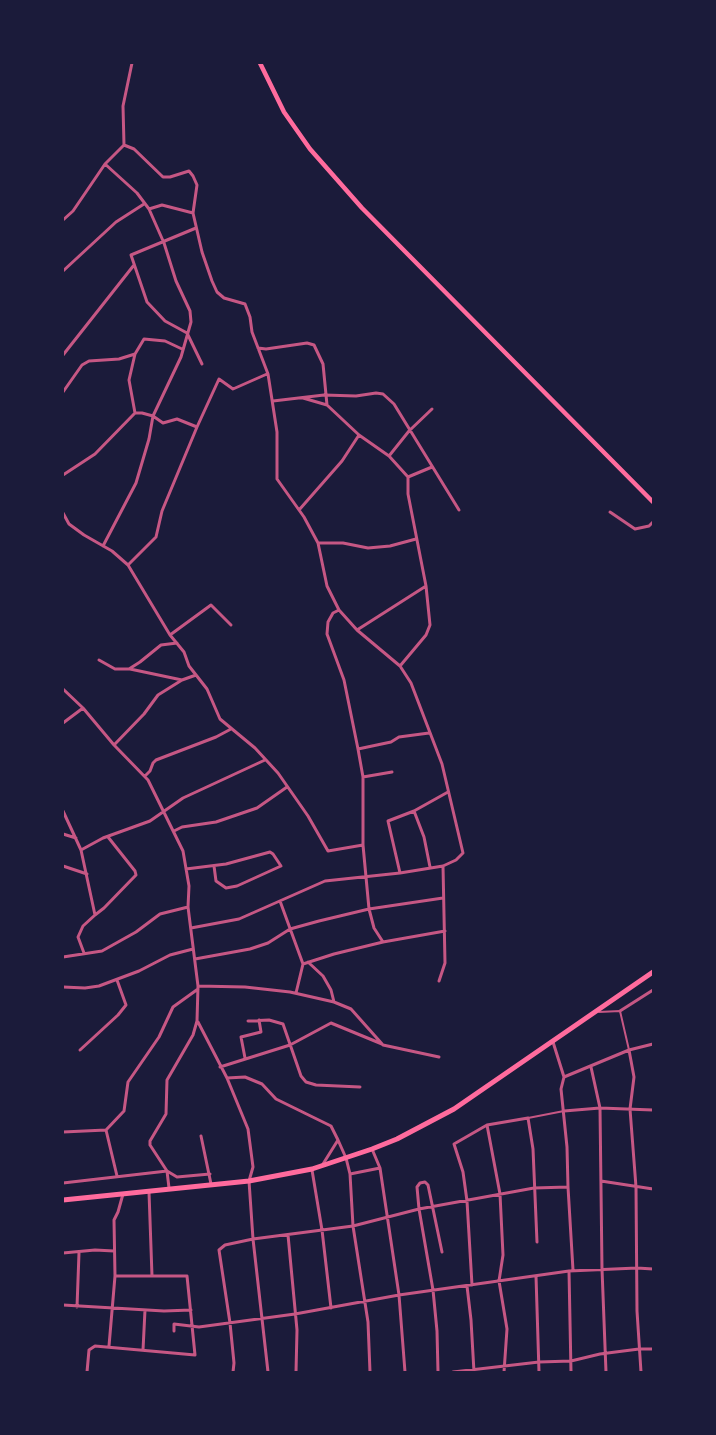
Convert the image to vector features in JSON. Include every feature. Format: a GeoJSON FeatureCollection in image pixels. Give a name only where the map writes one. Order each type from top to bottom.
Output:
{"type":"FeatureCollection","features":[{"type":"Feature","properties":{"kind":"highway"},"geometry":{"type":"LineString","coordinates":[[63,1200],[249,1181],[322,1166],[372,1149],[397,1139],[454,1109],[653,972]]}},
{"type":"Feature","properties":{"kind":"main road"},"geometry":{"type":"LineString","coordinates":[[260,63],[284,111],[310,149],[362,208],[653,502]]}},
{"type":"Feature","properties":{"kind":"street"},"geometry":{"type":"LineString","coordinates":[[63,220],[73,211],[105,164],[124,145],[123,106],[132,63]]}},
{"type":"Feature","properties":{"kind":"street"},"geometry":{"type":"LineString","coordinates":[[124,145],[134,149],[163,177],[189,171],[197,185],[193,213],[202,252],[217,292],[224,298],[245,304],[250,316],[252,332],[268,374],[276,432],[277,479],[299,510],[318,543],[327,586],[339,610],[357,630],[400,666],[411,683],[442,764],[463,853],[456,860],[443,866],[325,881],[239,919],[191,928]]}},
{"type":"Feature","properties":{"kind":"street"},"geometry":{"type":"LineString","coordinates":[[103,546],[135,483],[149,439],[153,416],[181,357],[191,322],[190,311],[149,209],[137,193],[105,164]]}},
{"type":"Feature","properties":{"kind":"street"},"geometry":{"type":"LineString","coordinates":[[63,271],[116,222],[144,204]]}},
{"type":"Feature","properties":{"kind":"street"},"geometry":{"type":"LineString","coordinates":[[149,209],[162,204],[193,213]]}},
{"type":"Feature","properties":{"kind":"street"},"geometry":{"type":"LineString","coordinates":[[196,228],[131,255],[147,302],[165,321],[187,333],[202,364]]}},
{"type":"Feature","properties":{"kind":"street"},"geometry":{"type":"LineString","coordinates":[[63,355],[134,265]]}},
{"type":"Feature","properties":{"kind":"street"},"geometry":{"type":"LineString","coordinates":[[135,412],[129,380],[135,354],[144,339],[165,341],[182,349]]}},
{"type":"Feature","properties":{"kind":"street"},"geometry":{"type":"LineString","coordinates":[[258,348],[266,349],[307,343],[314,345],[323,364],[324,395],[327,405]]}},
{"type":"Feature","properties":{"kind":"street"},"geometry":{"type":"LineString","coordinates":[[63,392],[82,365],[89,361],[119,359],[135,354]]}},
{"type":"Feature","properties":{"kind":"street"},"geometry":{"type":"LineString","coordinates":[[128,565],[156,537],[162,511],[196,427],[219,379],[233,389],[268,374]]}},
{"type":"Feature","properties":{"kind":"street"},"geometry":{"type":"LineString","coordinates":[[63,378],[68,383]]}},
{"type":"Feature","properties":{"kind":"street"},"geometry":{"type":"LineString","coordinates":[[273,401],[324,395],[384,394],[394,404],[459,510]]}},
{"type":"Feature","properties":{"kind":"street"},"geometry":{"type":"LineString","coordinates":[[303,398],[327,405],[359,435],[389,456],[408,477],[408,494],[426,586],[430,625],[426,635],[400,666]]}},
{"type":"Feature","properties":{"kind":"street"},"geometry":{"type":"LineString","coordinates":[[389,456],[409,431],[432,409]]}},
{"type":"Feature","properties":{"kind":"street"},"geometry":{"type":"LineString","coordinates":[[63,475],[95,454],[135,412],[153,416],[164,423],[177,419],[196,427]]}},
{"type":"Feature","properties":{"kind":"street"},"geometry":{"type":"LineString","coordinates":[[299,510],[342,461],[359,435]]}},
{"type":"Feature","properties":{"kind":"street"},"geometry":{"type":"LineString","coordinates":[[408,477],[432,467]]}},
{"type":"Feature","properties":{"kind":"street"},"geometry":{"type":"LineString","coordinates":[[610,512],[635,529],[650,526],[653,522]]}},
{"type":"Feature","properties":{"kind":"street"},"geometry":{"type":"LineString","coordinates":[[63,513],[69,524],[128,565],[195,675],[207,689],[220,719],[255,748],[265,760],[308,816],[328,851],[363,845]]}},
{"type":"Feature","properties":{"kind":"street"},"geometry":{"type":"LineString","coordinates":[[318,543],[343,543],[368,548],[390,546],[416,539]]}},
{"type":"Feature","properties":{"kind":"street"},"geometry":{"type":"LineString","coordinates":[[357,630],[426,586]]}},
{"type":"Feature","properties":{"kind":"street"},"geometry":{"type":"LineString","coordinates":[[170,635],[211,605],[231,625]]}},
{"type":"Feature","properties":{"kind":"street"},"geometry":{"type":"LineString","coordinates":[[339,610],[328,622],[327,634],[344,680],[358,749],[363,777],[363,845],[369,909],[374,928],[383,942]]}},
{"type":"Feature","properties":{"kind":"street"},"geometry":{"type":"LineString","coordinates":[[129,669],[161,645],[177,643]]}},
{"type":"Feature","properties":{"kind":"street"},"geometry":{"type":"LineString","coordinates":[[99,660],[115,669],[129,669],[182,680]]}},
{"type":"Feature","properties":{"kind":"street"},"geometry":{"type":"LineString","coordinates":[[114,745],[158,696],[182,680],[195,675]]}},
{"type":"Feature","properties":{"kind":"street"},"geometry":{"type":"LineString","coordinates":[[63,689],[145,776],[183,850],[189,886],[189,907],[198,988],[197,1021],[193,1035],[167,1080],[166,1114],[150,1141],[150,1145],[167,1172],[170,1190]]}},
{"type":"Feature","properties":{"kind":"street"},"geometry":{"type":"LineString","coordinates":[[63,723],[83,708]]}},
{"type":"Feature","properties":{"kind":"street"},"geometry":{"type":"LineString","coordinates":[[145,776],[156,760],[216,738],[231,729]]}},
{"type":"Feature","properties":{"kind":"street"},"geometry":{"type":"LineString","coordinates":[[358,749],[391,742],[399,737],[429,733]]}},
{"type":"Feature","properties":{"kind":"street"},"geometry":{"type":"LineString","coordinates":[[81,850],[108,837],[150,822],[183,798],[265,760]]}},
{"type":"Feature","properties":{"kind":"street"},"geometry":{"type":"LineString","coordinates":[[363,777],[392,772]]}},
{"type":"Feature","properties":{"kind":"street"},"geometry":{"type":"LineString","coordinates":[[174,831],[182,827],[216,822],[257,808],[287,787]]}},
{"type":"Feature","properties":{"kind":"street"},"geometry":{"type":"LineString","coordinates":[[400,873],[388,821],[414,811],[448,792]]}},
{"type":"Feature","properties":{"kind":"street"},"geometry":{"type":"LineString","coordinates":[[63,811],[81,850],[95,915]]}},
{"type":"Feature","properties":{"kind":"street"},"geometry":{"type":"LineString","coordinates":[[414,811],[430,867]]}},
{"type":"Feature","properties":{"kind":"street"},"geometry":{"type":"LineString","coordinates":[[63,834],[76,838]]}},
{"type":"Feature","properties":{"kind":"street"},"geometry":{"type":"LineString","coordinates":[[84,953],[78,937],[84,926],[136,875],[108,837]]}},
{"type":"Feature","properties":{"kind":"street"},"geometry":{"type":"LineString","coordinates":[[186,869],[214,866],[270,852],[280,866],[237,886],[226,888],[216,881],[214,866]]}},
{"type":"Feature","properties":{"kind":"street"},"geometry":{"type":"LineString","coordinates":[[63,866],[87,874]]}},
{"type":"Feature","properties":{"kind":"street"},"geometry":{"type":"LineString","coordinates":[[439,981],[445,963],[443,866]]}},
{"type":"Feature","properties":{"kind":"street"},"geometry":{"type":"LineString","coordinates":[[195,959],[250,949],[268,943],[290,929],[369,909],[443,898]]}},
{"type":"Feature","properties":{"kind":"street"},"geometry":{"type":"LineString","coordinates":[[279,900],[303,964],[296,993]]}},
{"type":"Feature","properties":{"kind":"street"},"geometry":{"type":"LineString","coordinates":[[63,957],[102,951],[122,941],[160,914],[189,907]]}},
{"type":"Feature","properties":{"kind":"street"},"geometry":{"type":"LineString","coordinates":[[303,964],[383,942],[445,931]]}},
{"type":"Feature","properties":{"kind":"street"},"geometry":{"type":"LineString","coordinates":[[63,987],[85,988],[117,980],[170,955],[194,949]]}},
{"type":"Feature","properties":{"kind":"street"},"geometry":{"type":"LineString","coordinates":[[308,962],[323,976],[331,990],[334,1002]]}},
{"type":"Feature","properties":{"kind":"street"},"geometry":{"type":"LineString","coordinates":[[80,1050],[126,1005],[117,980]]}},
{"type":"Feature","properties":{"kind":"street"},"geometry":{"type":"LineString","coordinates":[[63,1132],[105,1130],[124,1111],[128,1082],[159,1037],[173,1007],[198,988],[245,987],[296,993],[334,1002],[351,1009],[383,1045]]}},
{"type":"Feature","properties":{"kind":"street"},"geometry":{"type":"LineString","coordinates":[[596,1012],[620,1011],[653,990]]}},
{"type":"Feature","properties":{"kind":"street"},"geometry":{"type":"LineString","coordinates":[[620,1011],[634,1077],[630,1108],[636,1187],[641,1372]]}},
{"type":"Feature","properties":{"kind":"street"},"geometry":{"type":"LineString","coordinates":[[245,1058],[241,1037],[261,1032],[259,1020]]}},
{"type":"Feature","properties":{"kind":"street"},"geometry":{"type":"LineString","coordinates":[[248,1021],[259,1020],[283,1024],[301,1076],[306,1082],[316,1085],[360,1087]]}},
{"type":"Feature","properties":{"kind":"street"},"geometry":{"type":"LineString","coordinates":[[197,1021],[227,1078],[248,1129],[253,1167],[249,1181],[253,1239],[268,1372]]}},
{"type":"Feature","properties":{"kind":"street"},"geometry":{"type":"LineString","coordinates":[[220,1066],[290,1045],[331,1023],[383,1045],[439,1056]]}},
{"type":"Feature","properties":{"kind":"street"},"geometry":{"type":"LineString","coordinates":[[553,1042],[564,1077],[561,1089],[567,1147],[571,1270],[571,1372]]}},
{"type":"Feature","properties":{"kind":"street"},"geometry":{"type":"LineString","coordinates":[[564,1077],[629,1050],[653,1044]]}},
{"type":"Feature","properties":{"kind":"street"},"geometry":{"type":"LineString","coordinates":[[591,1067],[600,1108],[606,1372]]}},
{"type":"Feature","properties":{"kind":"street"},"geometry":{"type":"LineString","coordinates":[[227,1078],[245,1077],[262,1084],[276,1100],[331,1126],[338,1140],[350,1174],[353,1226],[368,1322],[370,1372]]}},
{"type":"Feature","properties":{"kind":"street"},"geometry":{"type":"LineString","coordinates":[[472,1285],[467,1201],[463,1172],[454,1144],[488,1125],[564,1111],[600,1108],[653,1110]]}},
{"type":"Feature","properties":{"kind":"street"},"geometry":{"type":"LineString","coordinates":[[528,1118],[533,1149],[537,1242]]}},
{"type":"Feature","properties":{"kind":"street"},"geometry":{"type":"LineString","coordinates":[[488,1125],[500,1194],[503,1255],[499,1281],[507,1329],[504,1372]]}},
{"type":"Feature","properties":{"kind":"street"},"geometry":{"type":"LineString","coordinates":[[105,1130],[117,1176]]}},
{"type":"Feature","properties":{"kind":"street"},"geometry":{"type":"LineString","coordinates":[[201,1136],[212,1185]]}},
{"type":"Feature","properties":{"kind":"street"},"geometry":{"type":"LineString","coordinates":[[322,1166],[338,1140]]}},
{"type":"Feature","properties":{"kind":"street"},"geometry":{"type":"LineString","coordinates":[[372,1149],[380,1168],[399,1295],[405,1372]]}},
{"type":"Feature","properties":{"kind":"street"},"geometry":{"type":"LineString","coordinates":[[312,1168],[331,1308]]}},
{"type":"Feature","properties":{"kind":"street"},"geometry":{"type":"LineString","coordinates":[[350,1174],[380,1168]]}},
{"type":"Feature","properties":{"kind":"street"},"geometry":{"type":"LineString","coordinates":[[63,1184],[167,1172],[177,1177],[210,1174]]}},
{"type":"Feature","properties":{"kind":"street"},"geometry":{"type":"LineString","coordinates":[[601,1181],[653,1189]]}},
{"type":"Feature","properties":{"kind":"street"},"geometry":{"type":"LineString","coordinates":[[438,1372],[433,1290],[419,1209],[417,1187],[420,1183],[425,1182],[428,1185],[442,1252]]}},
{"type":"Feature","properties":{"kind":"street"},"geometry":{"type":"LineString","coordinates":[[233,1372],[230,1323],[219,1250],[225,1245],[253,1239],[353,1226],[419,1209],[534,1188],[568,1187]]}},
{"type":"Feature","properties":{"kind":"street"},"geometry":{"type":"LineString","coordinates":[[149,1192],[152,1276]]}},
{"type":"Feature","properties":{"kind":"street"},"geometry":{"type":"LineString","coordinates":[[109,1346],[115,1276],[114,1220],[123,1194]]}},
{"type":"Feature","properties":{"kind":"street"},"geometry":{"type":"LineString","coordinates":[[288,1235],[296,1314],[296,1372]]}},
{"type":"Feature","properties":{"kind":"street"},"geometry":{"type":"LineString","coordinates":[[63,1253],[114,1251]]}},
{"type":"Feature","properties":{"kind":"street"},"geometry":{"type":"LineString","coordinates":[[77,1307],[79,1252]]}},
{"type":"Feature","properties":{"kind":"street"},"geometry":{"type":"LineString","coordinates":[[174,1331],[174,1324],[199,1327],[230,1323],[571,1270],[653,1269]]}},
{"type":"Feature","properties":{"kind":"street"},"geometry":{"type":"LineString","coordinates":[[87,1372],[89,1350],[95,1346],[195,1355],[194,1326],[187,1275],[115,1276]]}},
{"type":"Feature","properties":{"kind":"street"},"geometry":{"type":"LineString","coordinates":[[536,1276],[539,1372]]}},
{"type":"Feature","properties":{"kind":"street"},"geometry":{"type":"LineString","coordinates":[[466,1286],[474,1371]]}},
{"type":"Feature","properties":{"kind":"street"},"geometry":{"type":"LineString","coordinates":[[63,1305],[191,1310]]}},
{"type":"Feature","properties":{"kind":"street"},"geometry":{"type":"LineString","coordinates":[[143,1350],[145,1310]]}},
{"type":"Feature","properties":{"kind":"street"},"geometry":{"type":"LineString","coordinates":[[453,1372],[474,1371],[505,1365],[571,1361],[606,1353],[653,1349]]}}]}
